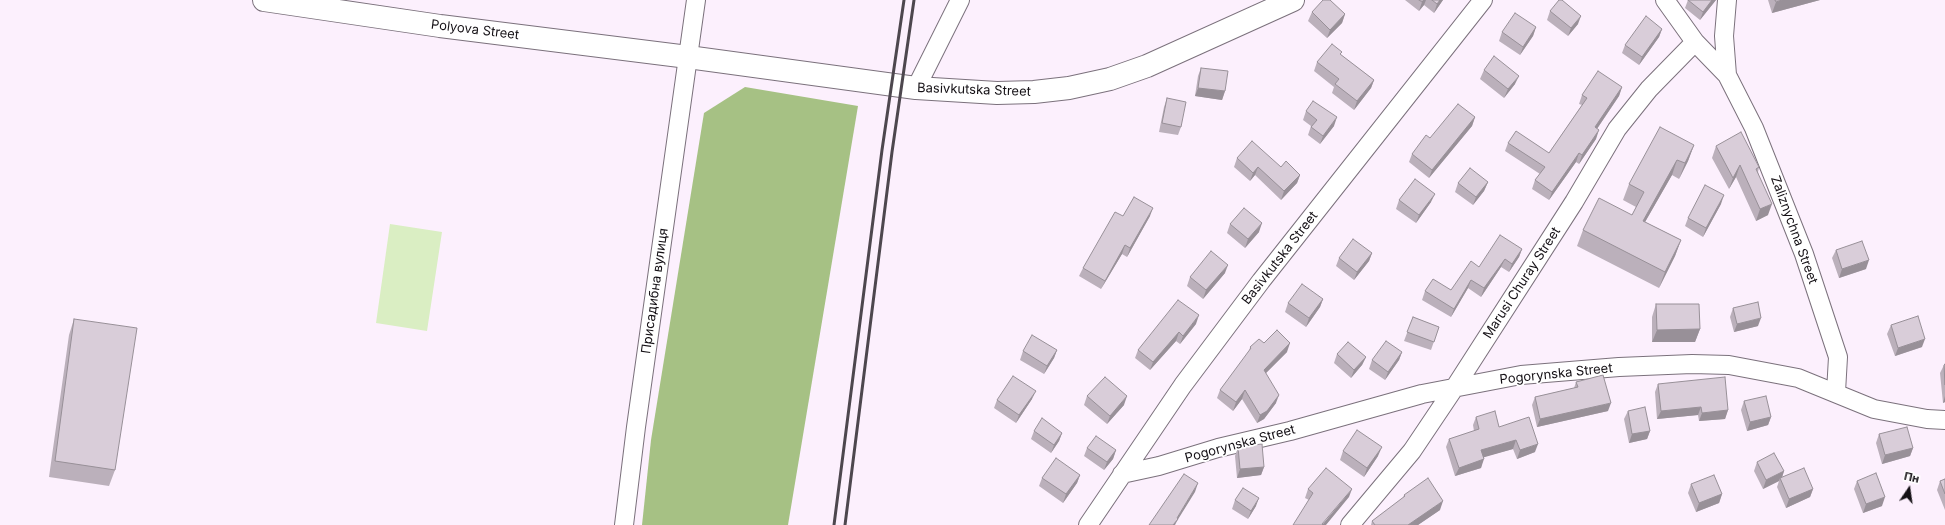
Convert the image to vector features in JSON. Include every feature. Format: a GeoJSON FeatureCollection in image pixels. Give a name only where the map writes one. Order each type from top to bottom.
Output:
{"type":"FeatureCollection","features":[{"type":"Feature","properties":{"kind":"main road","name":"Polyova Street"},"geometry":{"type":"LineString","coordinates":[[264,0],[440,26],[688,57]]}},
{"type":"Feature","properties":{"kind":"main road","name":"Basivkutska Street"},"geometry":{"type":"LineString","coordinates":[[688,57],[916,88],[997,93],[1034,92],[1069,88],[1110,79],[1154,63],[1293,0]]}},
{"type":"Feature","properties":{"kind":"street","name":"Присадибна вулиця"},"geometry":{"type":"LineString","coordinates":[[624,525],[696,0]]}},
{"type":"Feature","properties":{"kind":"street"},"geometry":{"type":"LineString","coordinates":[[916,88],[960,0]]}},
{"type":"Feature","properties":{"kind":"street","name":"Basivkutska Street"},"geometry":{"type":"LineString","coordinates":[[1088,525],[1187,379],[1484,0]]}},
{"type":"Feature","properties":{"kind":"street","name":"Zaliznychna Street"},"geometry":{"type":"LineString","coordinates":[[1665,0],[1695,42],[1726,75],[1754,128],[1804,254],[1838,357],[1836,392]]}},
{"type":"Feature","properties":{"kind":"street","name":"Zaliznychna Street"},"geometry":{"type":"LineString","coordinates":[[1726,75],[1724,36],[1727,0]]}},
{"type":"Feature","properties":{"kind":"street","name":"Marusi Churay Street"},"geometry":{"type":"LineString","coordinates":[[1350,525],[1412,451],[1574,202],[1617,129],[1649,89],[1695,42]]}},
{"type":"Feature","properties":{"kind":"street","name":"Pogorynska Street"},"geometry":{"type":"LineString","coordinates":[[1122,474],[1158,466],[1218,448],[1290,431],[1422,394],[1520,375],[1619,367],[1692,364],[1729,365],[1767,371],[1798,378],[1836,392],[1874,409],[1927,419],[1945,420]]}},
{"type":"Feature","properties":{"kind":"green space"},"geometry":{"type":"Polygon","coordinates":[[[745,87],[858,106],[788,525],[642,525],[651,440],[704,113],[745,87]]]}},
{"type":"Feature","properties":{"kind":"green space"},"geometry":{"type":"Polygon","coordinates":[[[390,224],[442,232],[427,331],[376,323],[390,224]]]}},
{"type":"Feature","properties":{"kind":"building"},"geometry":{"type":"Polygon","coordinates":[[[1323,0],[1330,0],[1345,14],[1330,30],[1312,12],[1323,0]]]}},
{"type":"Feature","properties":{"kind":"building"},"geometry":{"type":"Polygon","coordinates":[[[1432,0],[1440,0],[1437,4],[1432,0]]]}},
{"type":"Feature","properties":{"kind":"building"},"geometry":{"type":"Polygon","coordinates":[[[1559,0],[1562,0],[1581,16],[1571,28],[1550,11],[1559,0]]]}},
{"type":"Feature","properties":{"kind":"building"},"geometry":{"type":"Polygon","coordinates":[[[1688,0],[1712,0],[1703,12],[1688,0]]]}},
{"type":"Feature","properties":{"kind":"building"},"geometry":{"type":"Polygon","coordinates":[[[1515,13],[1536,27],[1523,47],[1502,32],[1515,13]]]}},
{"type":"Feature","properties":{"kind":"building"},"geometry":{"type":"Polygon","coordinates":[[[1646,16],[1662,29],[1642,57],[1625,45],[1646,16]]]}},
{"type":"Feature","properties":{"kind":"building"},"geometry":{"type":"Polygon","coordinates":[[[1332,44],[1342,52],[1340,54],[1374,80],[1357,101],[1335,84],[1339,79],[1317,62],[1332,44]]]}},
{"type":"Feature","properties":{"kind":"building"},"geometry":{"type":"Polygon","coordinates":[[[1494,56],[1519,76],[1508,89],[1484,70],[1494,56]]]}},
{"type":"Feature","properties":{"kind":"building"},"geometry":{"type":"Polygon","coordinates":[[[1201,68],[1228,71],[1225,91],[1198,88],[1201,68]]]}},
{"type":"Feature","properties":{"kind":"building"},"geometry":{"type":"Polygon","coordinates":[[[1598,71],[1622,87],[1595,127],[1599,130],[1582,155],[1579,153],[1552,192],[1535,180],[1545,167],[1508,143],[1516,131],[1549,153],[1587,98],[1582,95],[1598,71]]]}},
{"type":"Feature","properties":{"kind":"building"},"geometry":{"type":"Polygon","coordinates":[[[1167,98],[1186,102],[1181,127],[1162,123],[1167,98]]]}},
{"type":"Feature","properties":{"kind":"building"},"geometry":{"type":"Polygon","coordinates":[[[1313,101],[1337,117],[1323,136],[1311,127],[1317,120],[1306,111],[1313,101]]]}},
{"type":"Feature","properties":{"kind":"building"},"geometry":{"type":"Polygon","coordinates":[[[1458,104],[1475,117],[1432,170],[1412,154],[1426,135],[1430,138],[1458,104]]]}},
{"type":"Feature","properties":{"kind":"building"},"geometry":{"type":"Polygon","coordinates":[[[1660,127],[1694,145],[1685,163],[1677,160],[1643,221],[1681,240],[1665,272],[1583,230],[1599,198],[1632,215],[1644,192],[1629,184],[1660,127]]]}},
{"type":"Feature","properties":{"kind":"building"},"geometry":{"type":"Polygon","coordinates":[[[1741,132],[1759,167],[1756,169],[1772,204],[1760,209],[1740,165],[1733,178],[1716,146],[1741,132]]]}},
{"type":"Feature","properties":{"kind":"building"},"geometry":{"type":"Polygon","coordinates":[[[1252,141],[1281,167],[1286,161],[1300,175],[1284,191],[1258,167],[1253,173],[1237,158],[1252,141]]]}},
{"type":"Feature","properties":{"kind":"building"},"geometry":{"type":"Polygon","coordinates":[[[1470,168],[1488,182],[1476,197],[1458,183],[1470,168]]]}},
{"type":"Feature","properties":{"kind":"building"},"geometry":{"type":"Polygon","coordinates":[[[1415,179],[1435,194],[1419,215],[1399,200],[1415,179]]]}},
{"type":"Feature","properties":{"kind":"building"},"geometry":{"type":"Polygon","coordinates":[[[1705,185],[1724,195],[1706,228],[1688,218],[1705,185]]]}},
{"type":"Feature","properties":{"kind":"building"},"geometry":{"type":"Polygon","coordinates":[[[1134,197],[1153,208],[1130,248],[1125,245],[1105,281],[1083,268],[1115,212],[1123,216],[1134,197]]]}},
{"type":"Feature","properties":{"kind":"building"},"geometry":{"type":"Polygon","coordinates":[[[1244,208],[1262,223],[1248,239],[1230,224],[1244,208]]]}},
{"type":"Feature","properties":{"kind":"building"},"geometry":{"type":"Polygon","coordinates":[[[1500,235],[1522,249],[1512,264],[1505,259],[1484,288],[1471,280],[1454,309],[1425,291],[1433,279],[1451,290],[1471,261],[1479,267],[1500,235]]]}},
{"type":"Feature","properties":{"kind":"building"},"geometry":{"type":"Polygon","coordinates":[[[1353,239],[1372,253],[1357,272],[1339,258],[1353,239]]]}},
{"type":"Feature","properties":{"kind":"building"},"geometry":{"type":"Polygon","coordinates":[[[1862,241],[1869,260],[1842,269],[1836,250],[1862,241]]]}},
{"type":"Feature","properties":{"kind":"building"},"geometry":{"type":"Polygon","coordinates":[[[1211,251],[1228,265],[1206,290],[1190,277],[1211,251]]]}},
{"type":"Feature","properties":{"kind":"building"},"geometry":{"type":"Polygon","coordinates":[[[1302,284],[1323,299],[1309,318],[1288,303],[1302,284]]]}},
{"type":"Feature","properties":{"kind":"building"},"geometry":{"type":"Polygon","coordinates":[[[1178,300],[1199,315],[1183,336],[1179,332],[1153,362],[1138,350],[1178,300]]]}},
{"type":"Feature","properties":{"kind":"building"},"geometry":{"type":"Polygon","coordinates":[[[1758,302],[1761,318],[1737,324],[1733,308],[1758,302]]]}},
{"type":"Feature","properties":{"kind":"building"},"geometry":{"type":"Polygon","coordinates":[[[1656,304],[1699,304],[1700,329],[1657,330],[1656,304]]]}},
{"type":"Feature","properties":{"kind":"building"},"geometry":{"type":"Polygon","coordinates":[[[1918,316],[1925,339],[1898,348],[1891,325],[1918,316]]]}},
{"type":"Feature","properties":{"kind":"building"},"geometry":{"type":"Polygon","coordinates":[[[1413,317],[1439,327],[1434,342],[1407,332],[1413,317]]]}},
{"type":"Feature","properties":{"kind":"building"},"geometry":{"type":"Polygon","coordinates":[[[74,319],[137,328],[115,470],[55,461],[74,319]]]}},
{"type":"Feature","properties":{"kind":"building"},"geometry":{"type":"Polygon","coordinates":[[[1277,330],[1290,343],[1264,370],[1279,395],[1267,411],[1260,415],[1245,390],[1236,402],[1220,390],[1251,348],[1250,347],[1259,339],[1264,343],[1277,330]]]}},
{"type":"Feature","properties":{"kind":"building"},"geometry":{"type":"Polygon","coordinates":[[[1032,335],[1057,350],[1047,366],[1023,351],[1032,335]]]}},
{"type":"Feature","properties":{"kind":"building"},"geometry":{"type":"Polygon","coordinates":[[[1386,341],[1402,352],[1388,372],[1372,360],[1386,341]]]}},
{"type":"Feature","properties":{"kind":"building"},"geometry":{"type":"Polygon","coordinates":[[[1348,342],[1366,357],[1354,370],[1337,354],[1348,342]]]}},
{"type":"Feature","properties":{"kind":"building"},"geometry":{"type":"Polygon","coordinates":[[[1945,364],[1945,385],[1944,365],[1945,364]]]}},
{"type":"Feature","properties":{"kind":"building"},"geometry":{"type":"Polygon","coordinates":[[[1603,375],[1611,403],[1540,419],[1535,397],[1578,387],[1576,382],[1603,375]]]}},
{"type":"Feature","properties":{"kind":"building"},"geometry":{"type":"Polygon","coordinates":[[[1013,376],[1036,391],[1019,415],[997,400],[1013,376]]]}},
{"type":"Feature","properties":{"kind":"building"},"geometry":{"type":"Polygon","coordinates":[[[1105,377],[1127,396],[1110,416],[1087,396],[1105,377]]]}},
{"type":"Feature","properties":{"kind":"building"},"geometry":{"type":"Polygon","coordinates":[[[1725,377],[1728,410],[1702,413],[1701,407],[1661,411],[1658,384],[1725,377]]]}},
{"type":"Feature","properties":{"kind":"building"},"geometry":{"type":"Polygon","coordinates":[[[1766,396],[1771,417],[1750,422],[1744,401],[1766,396]]]}},
{"type":"Feature","properties":{"kind":"building"},"geometry":{"type":"Polygon","coordinates":[[[1645,407],[1650,431],[1632,434],[1628,411],[1645,407]]]}},
{"type":"Feature","properties":{"kind":"building"},"geometry":{"type":"Polygon","coordinates":[[[1495,411],[1499,427],[1529,417],[1538,444],[1520,450],[1516,440],[1481,450],[1484,459],[1459,468],[1449,439],[1479,429],[1476,417],[1495,411]]]}},
{"type":"Feature","properties":{"kind":"building"},"geometry":{"type":"Polygon","coordinates":[[[1042,418],[1062,433],[1054,445],[1034,431],[1042,418]]]}},
{"type":"Feature","properties":{"kind":"building"},"geometry":{"type":"Polygon","coordinates":[[[1907,427],[1913,448],[1885,455],[1879,434],[1907,427]]]}},
{"type":"Feature","properties":{"kind":"building"},"geometry":{"type":"Polygon","coordinates":[[[1357,430],[1382,447],[1367,468],[1343,451],[1357,430]]]}},
{"type":"Feature","properties":{"kind":"building"},"geometry":{"type":"Polygon","coordinates":[[[1096,436],[1116,450],[1107,462],[1087,448],[1096,436]]]}},
{"type":"Feature","properties":{"kind":"building"},"geometry":{"type":"Polygon","coordinates":[[[1262,444],[1264,467],[1240,469],[1238,447],[1262,444]]]}},
{"type":"Feature","properties":{"kind":"building"},"geometry":{"type":"Polygon","coordinates":[[[1774,453],[1784,471],[1766,480],[1757,462],[1774,453]]]}},
{"type":"Feature","properties":{"kind":"building"},"geometry":{"type":"Polygon","coordinates":[[[1056,458],[1080,475],[1066,494],[1042,478],[1056,458]]]}},
{"type":"Feature","properties":{"kind":"building"},"geometry":{"type":"Polygon","coordinates":[[[1326,468],[1352,489],[1322,524],[1323,525],[1293,525],[1313,493],[1308,489],[1326,468]]]}},
{"type":"Feature","properties":{"kind":"building"},"geometry":{"type":"Polygon","coordinates":[[[1804,468],[1813,489],[1789,499],[1780,478],[1804,468]]]}},
{"type":"Feature","properties":{"kind":"building"},"geometry":{"type":"Polygon","coordinates":[[[1876,473],[1885,497],[1866,504],[1857,481],[1876,473]]]}},
{"type":"Feature","properties":{"kind":"building"},"geometry":{"type":"Polygon","coordinates":[[[1184,474],[1198,483],[1177,518],[1178,519],[1173,525],[1149,525],[1184,474]]]}},
{"type":"Feature","properties":{"kind":"building"},"geometry":{"type":"Polygon","coordinates":[[[1714,475],[1722,494],[1699,503],[1691,484],[1714,475]]]}},
{"type":"Feature","properties":{"kind":"building"},"geometry":{"type":"Polygon","coordinates":[[[1428,478],[1443,501],[1408,525],[1375,525],[1372,521],[1428,478]]]}},
{"type":"Feature","properties":{"kind":"building"},"geometry":{"type":"Polygon","coordinates":[[[1945,479],[1945,494],[1940,481],[1945,479]]]}},
{"type":"Feature","properties":{"kind":"building"},"geometry":{"type":"Polygon","coordinates":[[[1243,488],[1259,498],[1251,511],[1235,500],[1243,488]]]}},
{"type":"Feature","properties":{"kind":"railway"},"geometry":{"type":"LineString","coordinates":[[834,525],[882,150],[904,0]]}},
{"type":"Feature","properties":{"kind":"railway"},"geometry":{"type":"LineString","coordinates":[[845,525],[892,152],[914,0]]}}]}
